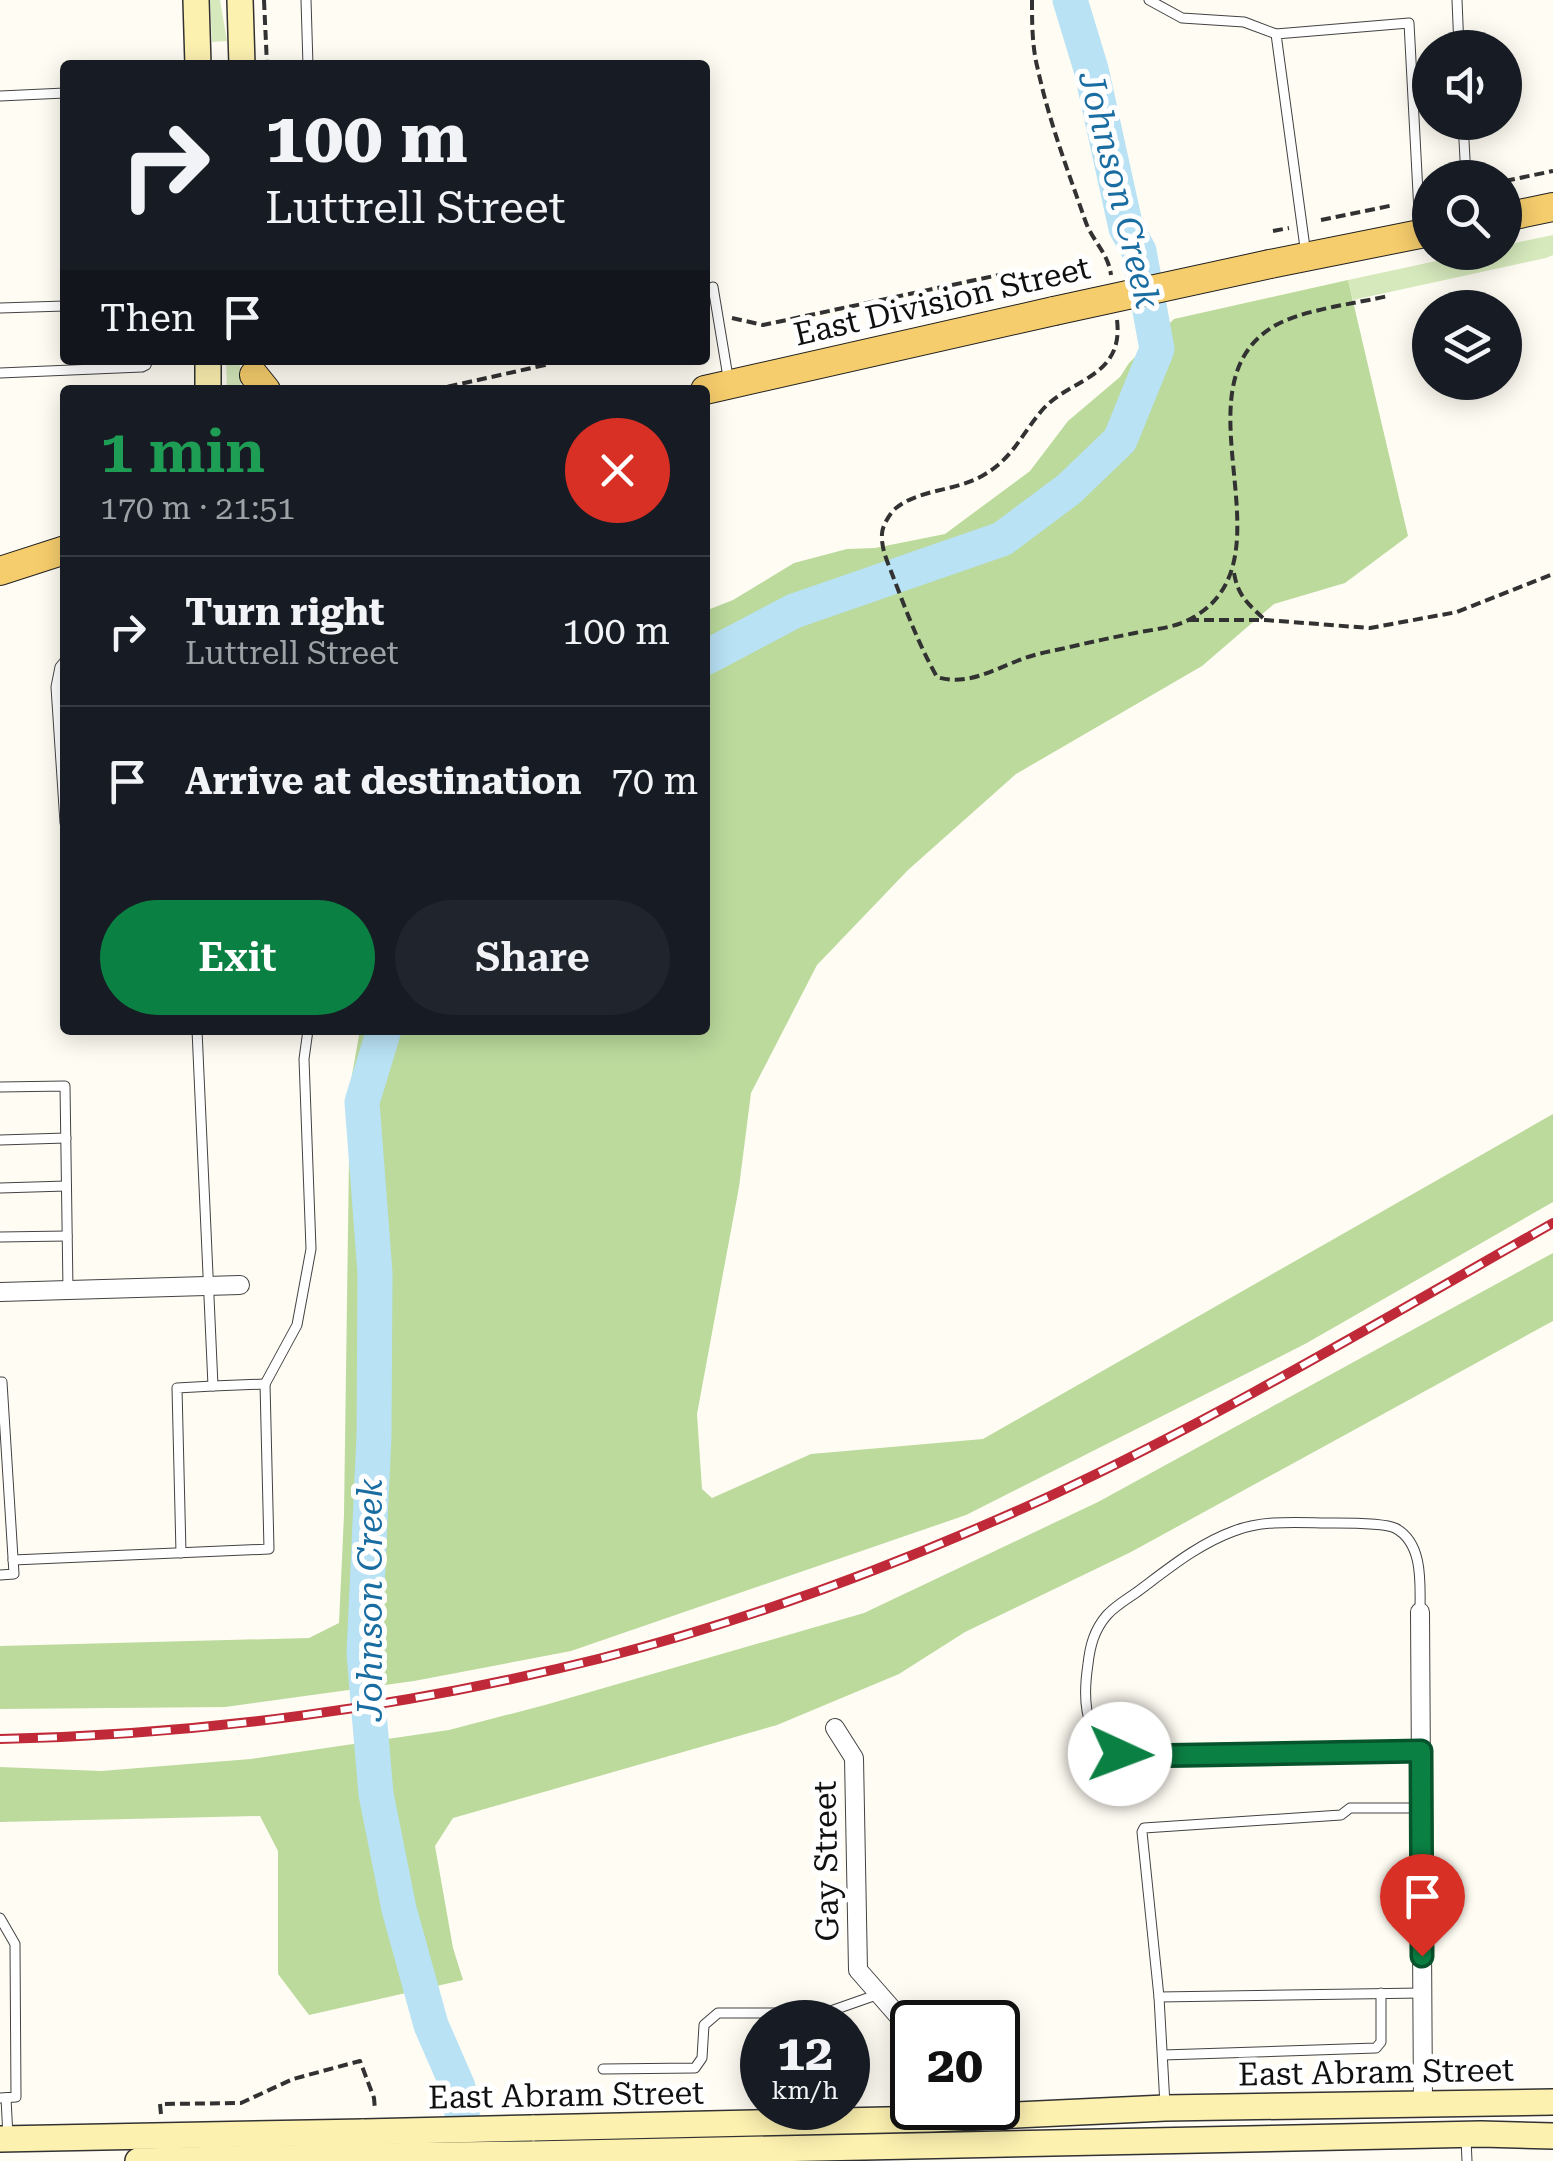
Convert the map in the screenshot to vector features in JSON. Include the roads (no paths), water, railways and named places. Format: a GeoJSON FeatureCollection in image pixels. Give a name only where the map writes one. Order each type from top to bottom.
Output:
{"type":"FeatureCollection","features":[{"type":"Feature","properties":{"kind":"main road"},"geometry":{"type":"LineString","coordinates":[[196,0],[198,60]]}},
{"type":"Feature","properties":{"kind":"main road"},"geometry":{"type":"LineString","coordinates":[[240,0],[242,60]]}},
{"type":"Feature","properties":{"kind":"main road"},"geometry":{"type":"LineString","coordinates":[[1522,213],[1553,207]]}},
{"type":"Feature","properties":{"kind":"main road","name":"East Division Street"},"geometry":{"type":"LineString","coordinates":[[717,388],[1412,236]]}},
{"type":"Feature","properties":{"kind":"main road"},"geometry":{"type":"LineString","coordinates":[[0,571],[60,552]]}},
{"type":"Feature","properties":{"kind":"main road","name":"East Abram Street"},"geometry":{"type":"LineString","coordinates":[[4,2139],[367,2134],[653,2146],[932,2133],[1165,2108],[1553,2102]]}},
{"type":"Feature","properties":{"kind":"main road"},"geometry":{"type":"LineString","coordinates":[[1423,2105],[1466,2148]]}},
{"type":"Feature","properties":{"kind":"main road"},"geometry":{"type":"LineString","coordinates":[[1165,2108],[1166,2151]]}},
{"type":"Feature","properties":{"kind":"main road","name":"East Abram Street"},"geometry":{"type":"LineString","coordinates":[[932,2133],[1038,2152],[1466,2148],[1553,2136]]}},
{"type":"Feature","properties":{"kind":"main road","name":"East Abram Street"},"geometry":{"type":"LineString","coordinates":[[138,2161],[367,2134]]}},
{"type":"Feature","properties":{"kind":"street"},"geometry":{"type":"LineString","coordinates":[[0,1292],[240,1285]]}},
{"type":"Feature","properties":{"kind":"street"},"geometry":{"type":"LineString","coordinates":[[1420,1612],[1423,2105]]}},
{"type":"Feature","properties":{"kind":"street","name":"Gay Street"},"geometry":{"type":"LineString","coordinates":[[834,1728],[854,1758],[858,1970],[890,2006]]}},
{"type":"Feature","properties":{"kind":"lane"},"geometry":{"type":"LineString","coordinates":[[306,0],[308,60]]}},
{"type":"Feature","properties":{"kind":"lane"},"geometry":{"type":"LineString","coordinates":[[1149,0],[1182,18],[1244,22],[1276,34],[1409,22],[1419,160]]}},
{"type":"Feature","properties":{"kind":"lane"},"geometry":{"type":"LineString","coordinates":[[1457,0],[1459,30]]}},
{"type":"Feature","properties":{"kind":"lane"},"geometry":{"type":"LineString","coordinates":[[1276,34],[1307,256]]}},
{"type":"Feature","properties":{"kind":"lane"},"geometry":{"type":"LineString","coordinates":[[0,96],[60,93]]}},
{"type":"Feature","properties":{"kind":"lane"},"geometry":{"type":"LineString","coordinates":[[713,287],[717,388]]}},
{"type":"Feature","properties":{"kind":"lane"},"geometry":{"type":"LineString","coordinates":[[0,308],[60,306]]}},
{"type":"Feature","properties":{"kind":"lane"},"geometry":{"type":"LineString","coordinates":[[0,372],[146,365]]}},
{"type":"Feature","properties":{"kind":"lane"},"geometry":{"type":"LineString","coordinates":[[60,667],[56,686],[60,747]]}},
{"type":"Feature","properties":{"kind":"lane"},"geometry":{"type":"LineString","coordinates":[[196,1035],[213,1386]]}},
{"type":"Feature","properties":{"kind":"lane"},"geometry":{"type":"LineString","coordinates":[[13,1560],[269,1549],[264,1384],[297,1325],[311,1249],[304,1059],[307,1035]]}},
{"type":"Feature","properties":{"kind":"lane"},"geometry":{"type":"LineString","coordinates":[[0,1087],[65,1086],[68,1290]]}},
{"type":"Feature","properties":{"kind":"lane"},"geometry":{"type":"LineString","coordinates":[[0,1140],[66,1138]]}},
{"type":"Feature","properties":{"kind":"lane"},"geometry":{"type":"LineString","coordinates":[[0,1188],[66,1186]]}},
{"type":"Feature","properties":{"kind":"lane"},"geometry":{"type":"LineString","coordinates":[[0,1238],[67,1236]]}},
{"type":"Feature","properties":{"kind":"lane"},"geometry":{"type":"LineString","coordinates":[[0,1382],[14,1574],[0,1575]]}},
{"type":"Feature","properties":{"kind":"lane"},"geometry":{"type":"LineString","coordinates":[[181,1553],[176,1388],[264,1384]]}},
{"type":"Feature","properties":{"kind":"lane"},"geometry":{"type":"LineString","coordinates":[[1420,1612],[1418,1561],[1410,1542],[1394,1527],[1272,1523],[1238,1529],[1203,1545],[1108,1614],[1094,1633],[1084,1688],[1091,1726],[1120,1754],[1421,1751]]}},
{"type":"Feature","properties":{"kind":"lane"},"geometry":{"type":"LineString","coordinates":[[1165,2108],[1160,1997],[1144,1828],[1342,1815],[1350,1808],[1421,1808]]}},
{"type":"Feature","properties":{"kind":"lane"},"geometry":{"type":"LineString","coordinates":[[0,1918],[15,1944],[16,2097],[3,2098],[4,2139]]}},
{"type":"Feature","properties":{"kind":"lane"},"geometry":{"type":"LineString","coordinates":[[1160,1997],[1422,1993]]}},
{"type":"Feature","properties":{"kind":"lane"},"geometry":{"type":"LineString","coordinates":[[604,2069],[695,2068],[702,2058],[704,2025],[718,2013],[825,2013],[880,1994]]}},
{"type":"Feature","properties":{"kind":"lane"},"geometry":{"type":"LineString","coordinates":[[1162,2054],[1376,2048],[1381,2042],[1380,1994]]}},
{"type":"Feature","properties":{"kind":"waterway","name":"Johnson Creek"},"geometry":{"type":"LineString","coordinates":[[710,655],[794,611],[1002,539],[1069,489],[1120,440],[1157,349],[1139,251],[1126,228],[1091,69],[1070,0]]}},
{"type":"Feature","properties":{"kind":"waterway","name":"Johnson Creek"},"geometry":{"type":"LineString","coordinates":[[382,1035],[362,1102],[375,1273],[374,1436],[364,1654],[376,1794],[399,1909],[431,2025],[458,2087],[469,2161]]}},
{"type":"Feature","properties":{"kind":"railway"},"geometry":{"type":"LineString","coordinates":[[0,1739],[227,1725],[379,1704],[602,1658],[772,1607],[939,1544],[1113,1466],[1304,1365],[1553,1223]]}}]}
